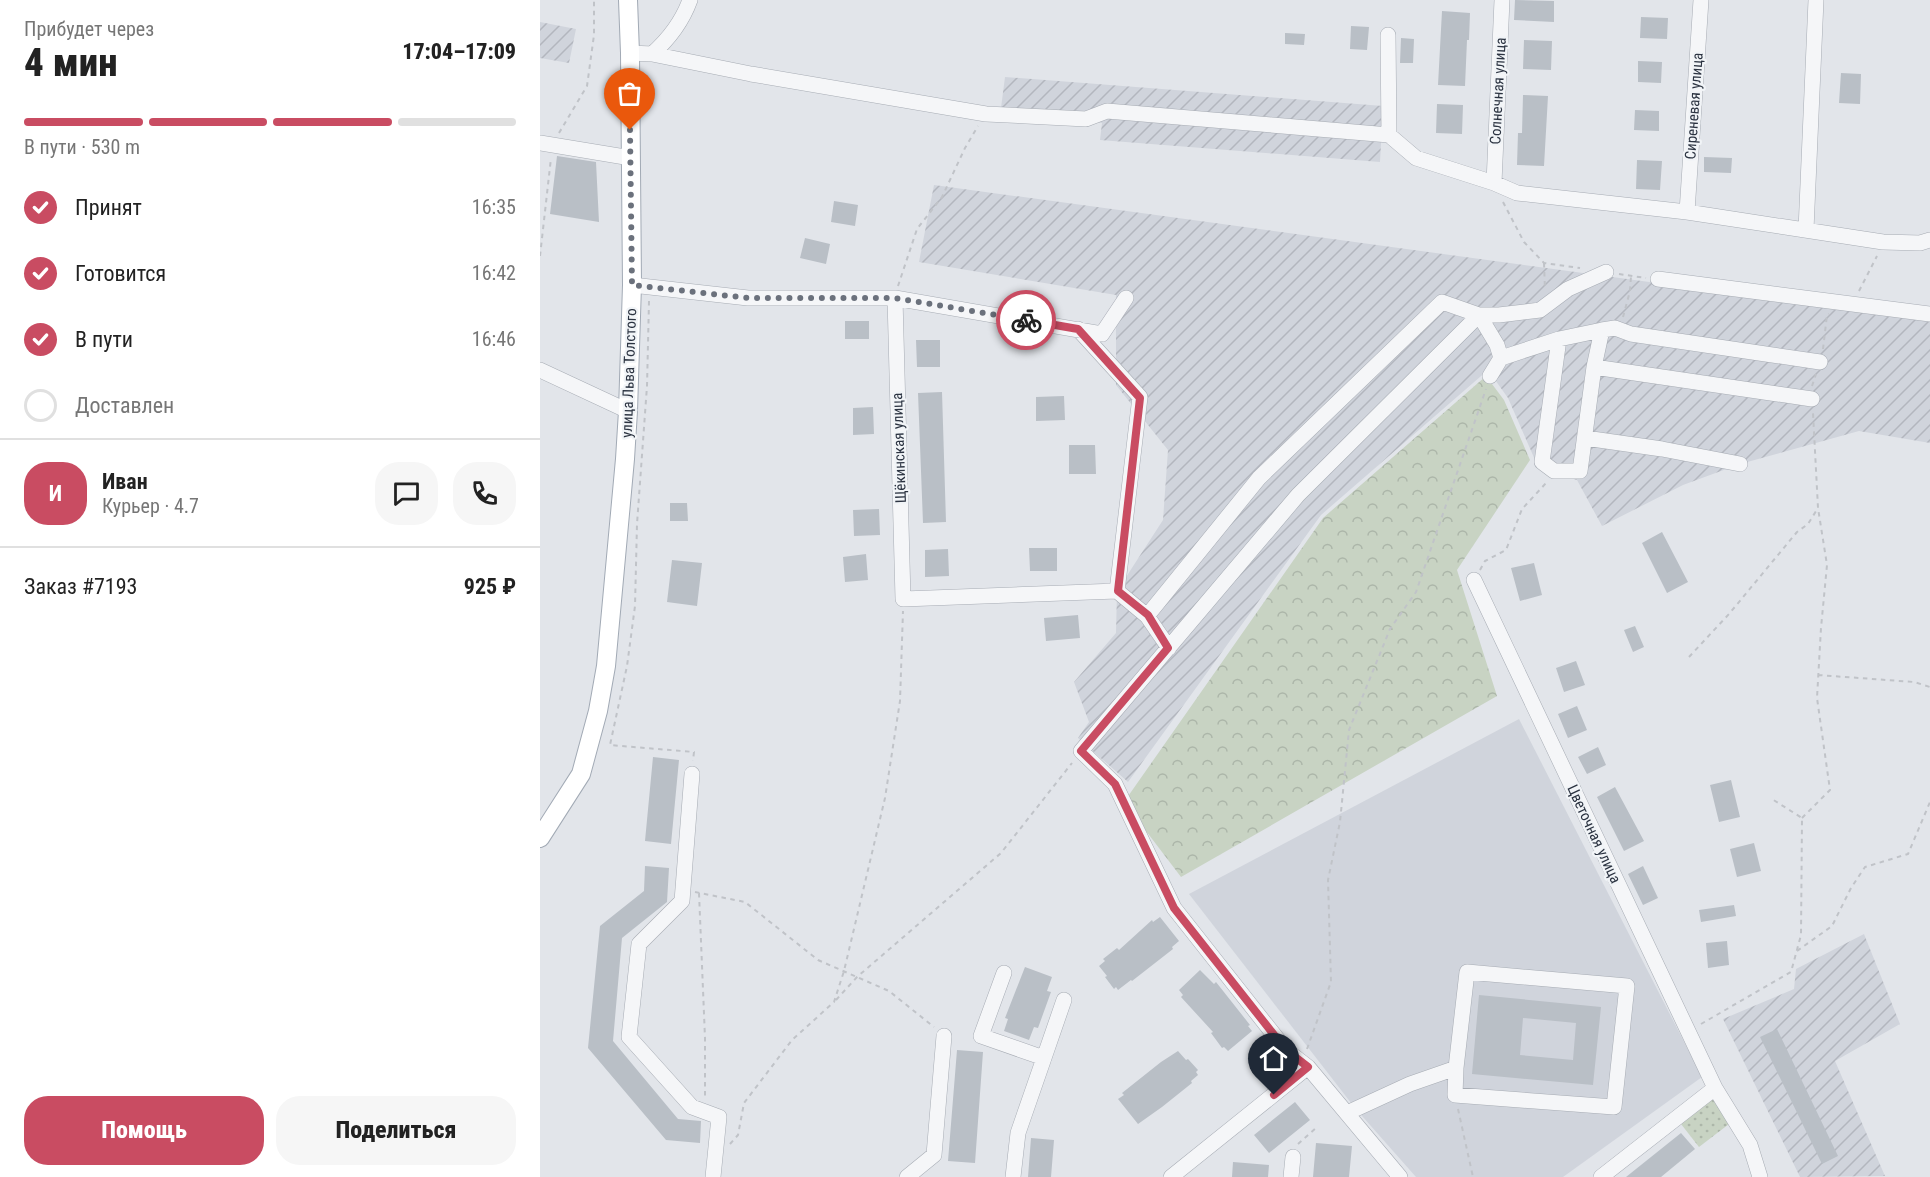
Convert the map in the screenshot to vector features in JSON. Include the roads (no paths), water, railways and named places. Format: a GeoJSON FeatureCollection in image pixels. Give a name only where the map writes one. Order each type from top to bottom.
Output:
{"type":"FeatureCollection","features":[{"type":"Feature","properties":{"kind":"main road","name":"улица Льва Толстого"},"geometry":{"type":"LineString","coordinates":[[540,838],[581,774],[598,711],[606,666],[641,285],[630,130],[628,0]]}},
{"type":"Feature","properties":{"kind":"street"},"geometry":{"type":"LineString","coordinates":[[652,54],[677,27],[690,0]]}},
{"type":"Feature","properties":{"kind":"street","name":"Солнечная улица"},"geometry":{"type":"LineString","coordinates":[[1494,183],[1502,0]]}},
{"type":"Feature","properties":{"kind":"street","name":"Сиреневая улица"},"geometry":{"type":"LineString","coordinates":[[1687,212],[1701,0]]}},
{"type":"Feature","properties":{"kind":"street"},"geometry":{"type":"LineString","coordinates":[[1806,230],[1816,0]]}},
{"type":"Feature","properties":{"kind":"street"},"geometry":{"type":"LineString","coordinates":[[1388,35],[1389,135]]}},
{"type":"Feature","properties":{"kind":"street"},"geometry":{"type":"LineString","coordinates":[[630,53],[652,54],[751,74],[986,114],[1086,119],[1107,111],[1389,135],[1416,158],[1494,183],[1517,193],[1687,212],[1883,242],[1920,243],[1930,240]]}},
{"type":"Feature","properties":{"kind":"street"},"geometry":{"type":"LineString","coordinates":[[546,144],[632,158]]}},
{"type":"Feature","properties":{"kind":"street"},"geometry":{"type":"LineString","coordinates":[[1148,615],[1259,478],[1442,302],[1479,315],[1539,310],[1568,289],[1606,272]]}},
{"type":"Feature","properties":{"kind":"street"},"geometry":{"type":"LineString","coordinates":[[1658,279],[1930,314]]}},
{"type":"Feature","properties":{"kind":"street"},"geometry":{"type":"LineString","coordinates":[[641,285],[748,298],[895,298],[1102,334],[1126,298]]}},
{"type":"Feature","properties":{"kind":"street","name":"Щёкинская улица"},"geometry":{"type":"LineString","coordinates":[[895,298],[903,599],[1118,591]]}},
{"type":"Feature","properties":{"kind":"street"},"geometry":{"type":"LineString","coordinates":[[1479,315],[1497,345],[1501,358]]}},
{"type":"Feature","properties":{"kind":"street"},"geometry":{"type":"LineString","coordinates":[[1400,1177],[1308,1067],[1286,1050],[1174,908],[1115,784],[1081,751],[1298,495],[1479,315]]}},
{"type":"Feature","properties":{"kind":"street"},"geometry":{"type":"LineString","coordinates":[[1078,329],[1140,398],[1118,591],[1148,615],[1168,648]]}},
{"type":"Feature","properties":{"kind":"street"},"geometry":{"type":"LineString","coordinates":[[1559,339],[1542,462],[1554,471],[1580,471],[1594,367],[1609,329]]}},
{"type":"Feature","properties":{"kind":"street"},"geometry":{"type":"LineString","coordinates":[[1490,376],[1501,358],[1559,339],[1609,329],[1820,362]]}},
{"type":"Feature","properties":{"kind":"street"},"geometry":{"type":"LineString","coordinates":[[1594,367],[1812,399]]}},
{"type":"Feature","properties":{"kind":"street"},"geometry":{"type":"LineString","coordinates":[[540,370],[628,411]]}},
{"type":"Feature","properties":{"kind":"street"},"geometry":{"type":"LineString","coordinates":[[1585,438],[1662,449],[1740,464]]}},
{"type":"Feature","properties":{"kind":"street","name":"Цветочная улица"},"geometry":{"type":"LineString","coordinates":[[1474,580],[1715,1088],[1750,1145],[1760,1177]]}},
{"type":"Feature","properties":{"kind":"street"},"geometry":{"type":"LineString","coordinates":[[692,774],[682,901],[639,944],[630,1037],[692,1107],[720,1117],[713,1177]]}},
{"type":"Feature","properties":{"kind":"street"},"geometry":{"type":"LineString","coordinates":[[1467,972],[1627,986],[1614,1107],[1455,1095],[1456,1068],[1467,972]]}},
{"type":"Feature","properties":{"kind":"street"},"geometry":{"type":"LineString","coordinates":[[1004,973],[981,1036],[1044,1058]]}},
{"type":"Feature","properties":{"kind":"street"},"geometry":{"type":"LineString","coordinates":[[1013,1177],[1018,1133],[1064,1000]]}},
{"type":"Feature","properties":{"kind":"street"},"geometry":{"type":"LineString","coordinates":[[907,1177],[934,1155],[944,1036]]}},
{"type":"Feature","properties":{"kind":"street"},"geometry":{"type":"LineString","coordinates":[[1171,1177],[1308,1067]]}},
{"type":"Feature","properties":{"kind":"street"},"geometry":{"type":"LineString","coordinates":[[1347,1113],[1410,1084],[1456,1068]]}},
{"type":"Feature","properties":{"kind":"street"},"geometry":{"type":"LineString","coordinates":[[1601,1177],[1715,1088]]}},
{"type":"Feature","properties":{"kind":"street"},"geometry":{"type":"LineString","coordinates":[[1291,1177],[1293,1157]]}}]}
